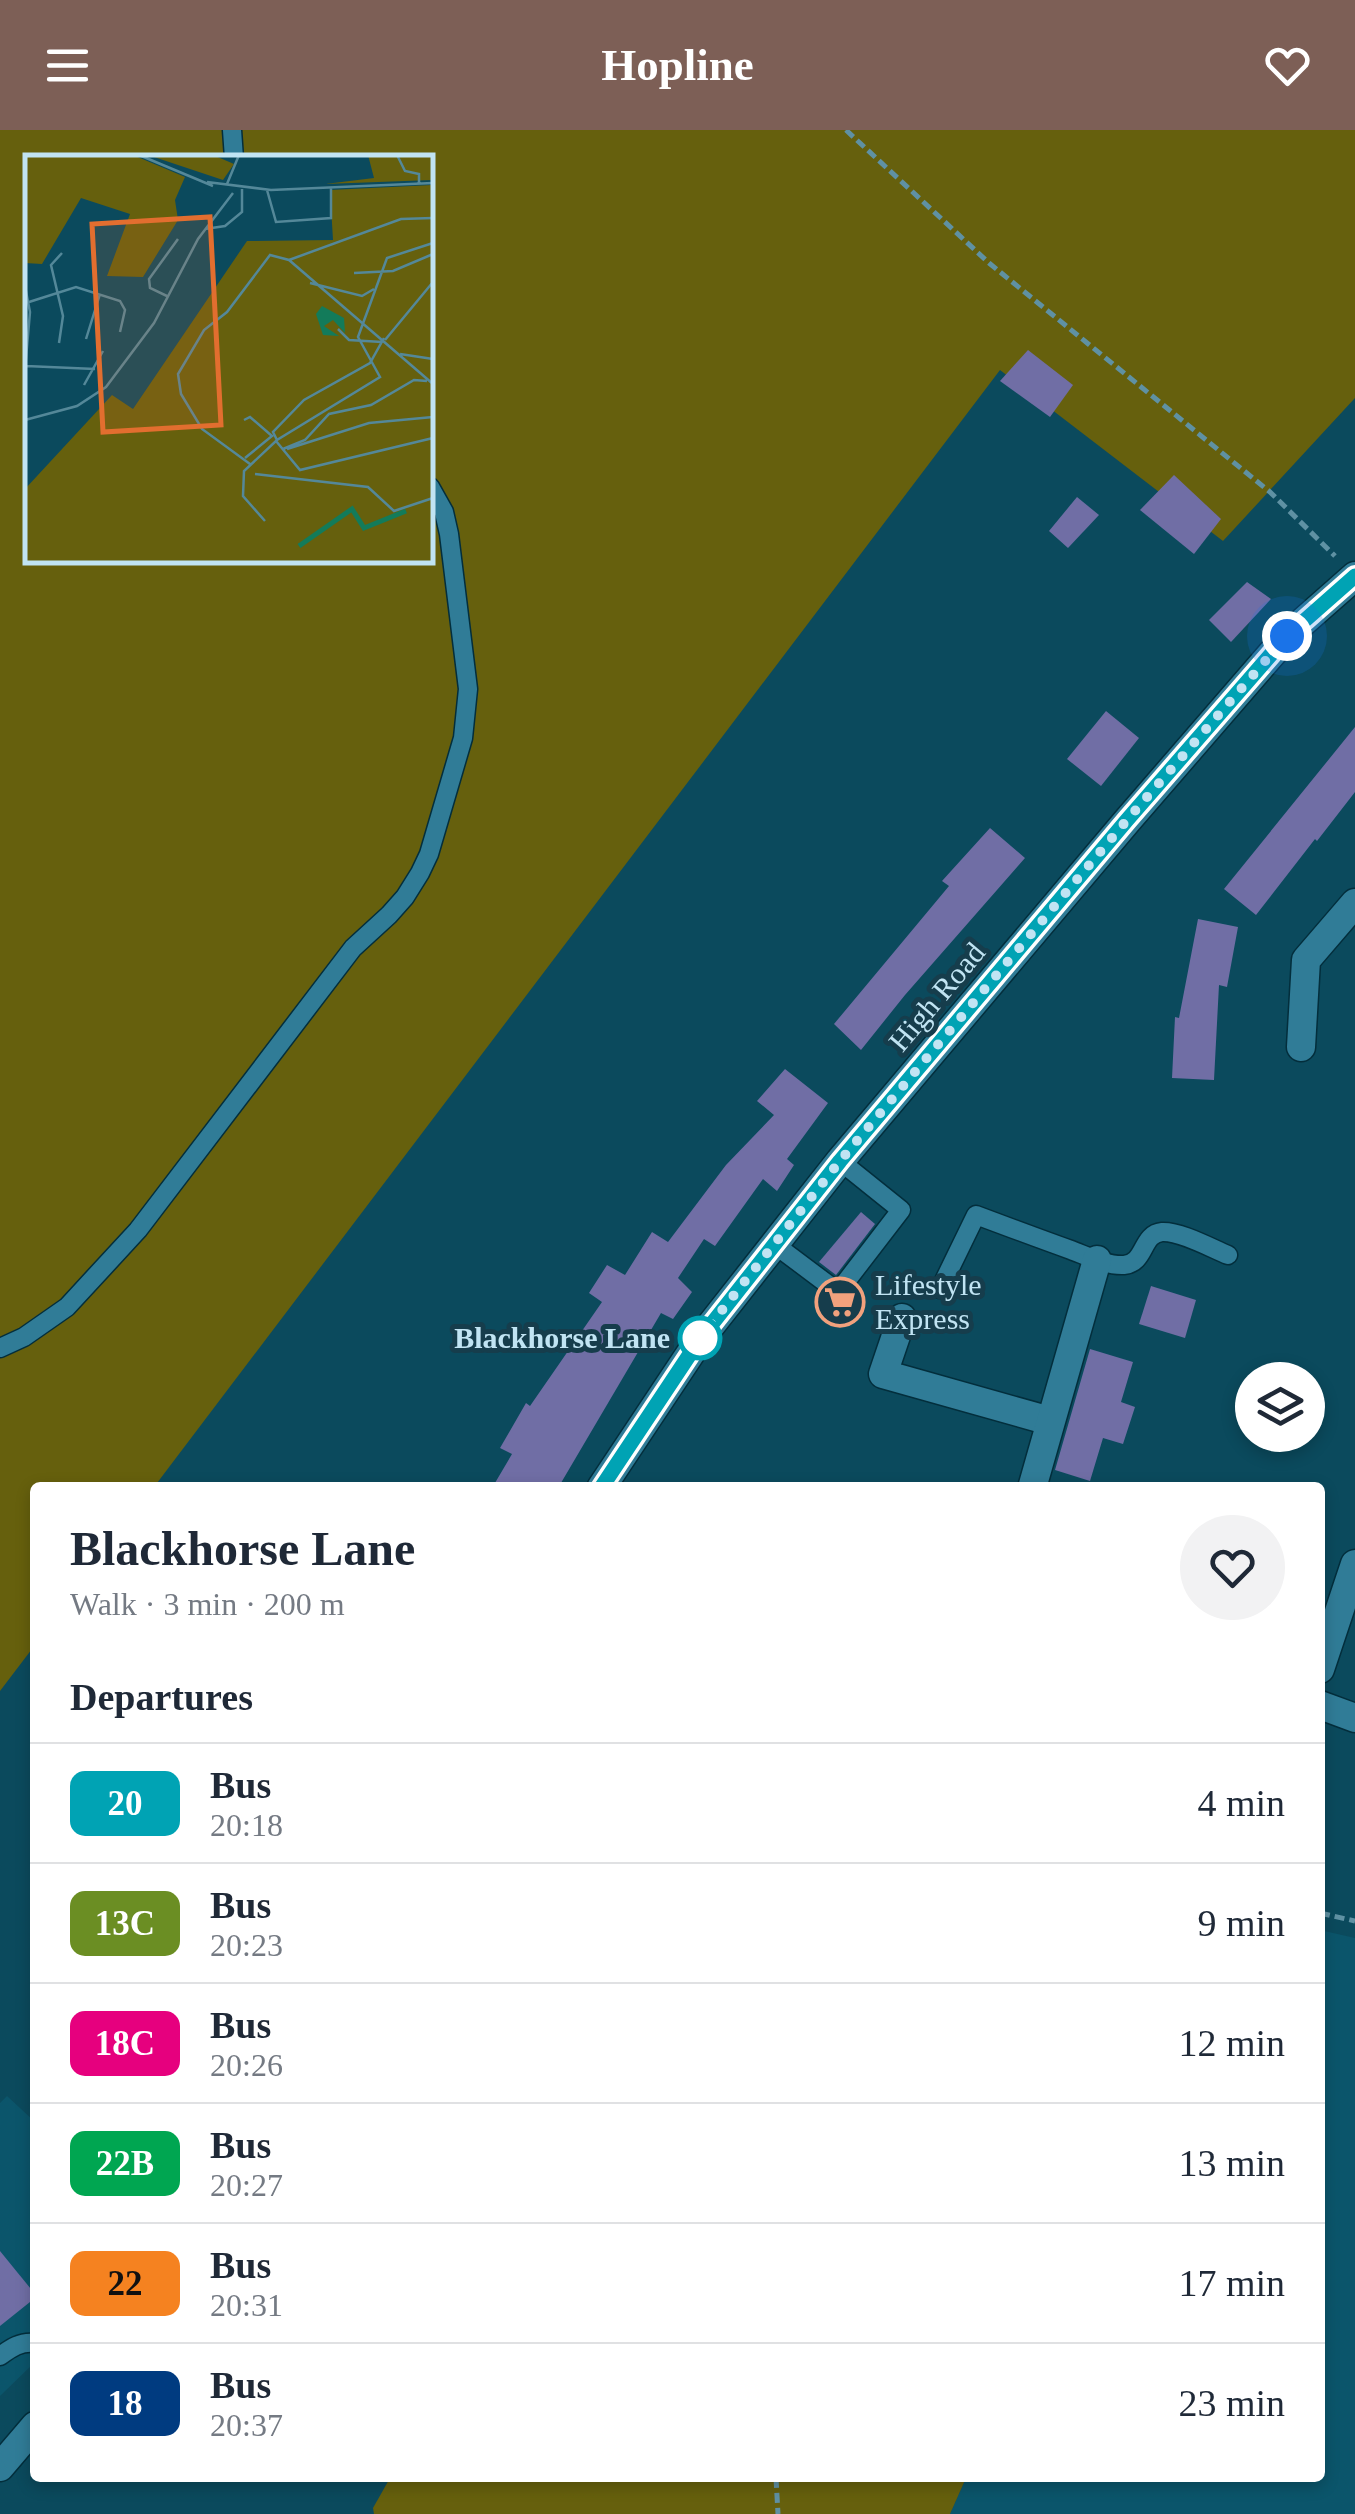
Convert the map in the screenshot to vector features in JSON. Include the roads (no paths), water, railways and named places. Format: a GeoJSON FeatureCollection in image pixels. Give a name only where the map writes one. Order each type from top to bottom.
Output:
{"type":"FeatureCollection","features":[{"type":"Feature","properties":{"kind":"main road","name":"High Road"},"geometry":{"type":"LineString","coordinates":[[605,1482],[700,1339],[840,1161],[1127,820],[1348,569]]}},
{"type":"Feature","properties":{"kind":"main road"},"geometry":{"type":"LineString","coordinates":[[1301,1047],[1306,960],[1355,904]]}},
{"type":"Feature","properties":{"kind":"main road"},"geometry":{"type":"LineString","coordinates":[[1034,1482],[1097,1260]]}},
{"type":"Feature","properties":{"kind":"main road"},"geometry":{"type":"LineString","coordinates":[[902,1318],[884,1374],[1050,1421]]}},
{"type":"Feature","properties":{"kind":"main road"},"geometry":{"type":"LineString","coordinates":[[1325,1654],[1355,1564]]}},
{"type":"Feature","properties":{"kind":"main road"},"geometry":{"type":"LineString","coordinates":[[1325,1707],[1355,1718]]}},
{"type":"Feature","properties":{"kind":"main road"},"geometry":{"type":"LineString","coordinates":[[0,2466],[30,2432]]}},
{"type":"Feature","properties":{"kind":"lane"},"geometry":{"type":"LineString","coordinates":[[232,130],[234,155]]}},
{"type":"Feature","properties":{"kind":"lane"},"geometry":{"type":"LineString","coordinates":[[0,1348],[67,1307],[138,1230],[353,948],[397,906],[420,873],[464,738],[468,689],[449,534],[444,512],[432,490]]}},
{"type":"Feature","properties":{"kind":"lane"},"geometry":{"type":"LineString","coordinates":[[774,1244],[838,1292],[902,1210],[840,1161]]}},
{"type":"Feature","properties":{"kind":"lane"},"geometry":{"type":"LineString","coordinates":[[940,1289],[976,1215],[1120,1266],[1138,1259],[1154,1234],[1166,1232],[1228,1255]]}},
{"type":"Feature","properties":{"kind":"lane"},"geometry":{"type":"LineString","coordinates":[[0,2356],[10,2348],[30,2342]]}},
{"type":"Feature","properties":{"kind":"place","name":"Lifestyle Express"},"geometry":{"type":"Point","coordinates":[840,1302]}},
{"type":"Feature","properties":{"kind":"place","name":"Blackhorse Lane"},"geometry":{"type":"Point","coordinates":[700,1338]}}]}
